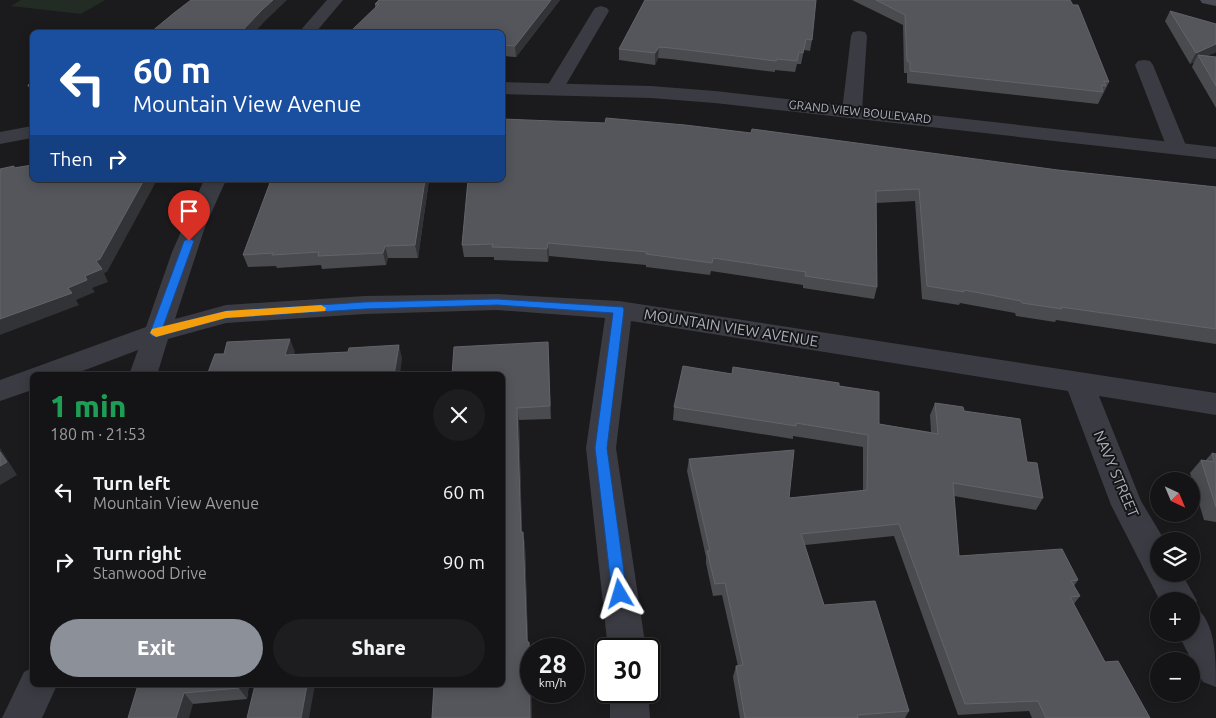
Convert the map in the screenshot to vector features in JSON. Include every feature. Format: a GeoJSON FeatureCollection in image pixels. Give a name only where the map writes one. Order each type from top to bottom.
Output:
{"type":"FeatureCollection","features":[{"type":"Feature","properties":{"kind":"main road"},"geometry":{"type":"LineString","coordinates":[[1208,0],[1216,1]]}},
{"type":"Feature","properties":{"kind":"street"},"geometry":{"type":"LineString","coordinates":[[309,30],[334,0]]}},
{"type":"Feature","properties":{"kind":"street"},"geometry":{"type":"LineString","coordinates":[[555,88],[602,11]]}},
{"type":"Feature","properties":{"kind":"street"},"geometry":{"type":"LineString","coordinates":[[852,111],[859,36]]}},
{"type":"Feature","properties":{"kind":"street"},"geometry":{"type":"LineString","coordinates":[[1144,65],[1177,148]]}},
{"type":"Feature","properties":{"kind":"street","name":"GRAND VIEW BOULEVARD"},"geometry":{"type":"LineString","coordinates":[[505,88],[555,88],[706,96],[1216,153]]}},
{"type":"Feature","properties":{"kind":"street"},"geometry":{"type":"LineString","coordinates":[[0,138],[30,132]]}},
{"type":"Feature","properties":{"kind":"street"},"geometry":{"type":"LineString","coordinates":[[144,372],[201,207],[214,182]]}},
{"type":"Feature","properties":{"kind":"street","name":"MOUNTAIN VIEW AVENUE"},"geometry":{"type":"LineString","coordinates":[[51,372],[156,333],[226,314],[365,305],[497,302],[619,310],[1216,404]]}},
{"type":"Feature","properties":{"kind":"street"},"geometry":{"type":"LineString","coordinates":[[619,310],[601,448],[626,638]]}},
{"type":"Feature","properties":{"kind":"street"},"geometry":{"type":"LineString","coordinates":[[0,392],[30,380]]}},
{"type":"Feature","properties":{"kind":"street","name":"NAVY STREET"},"geometry":{"type":"LineString","coordinates":[[1079,382],[1127,505],[1150,547]]}},
{"type":"Feature","properties":{"kind":"street"},"geometry":{"type":"LineString","coordinates":[[1200,640],[1216,669]]}},
{"type":"Feature","properties":{"kind":"street"},"geometry":{"type":"LineString","coordinates":[[22,718],[37,687]]}},
{"type":"Feature","properties":{"kind":"street"},"geometry":{"type":"LineString","coordinates":[[629,703],[630,718]]}},
{"type":"Feature","properties":{"kind":"shaded area"},"geometry":{"type":"Polygon","coordinates":[[[21,0],[105,0],[81,14],[11,6],[21,0]]]}},
{"type":"Feature","properties":{"kind":"building"},"geometry":{"type":"Polygon","coordinates":[[[191,0],[273,0],[243,30],[153,30],[191,0]]]}},
{"type":"Feature","properties":{"kind":"building"},"geometry":{"type":"Polygon","coordinates":[[[379,0],[551,0],[515,46],[505,45],[505,30],[352,30],[379,4],[375,4],[379,0]]]}},
{"type":"Feature","properties":{"kind":"building"},"geometry":{"type":"Polygon","coordinates":[[[645,0],[816,0],[812,40],[806,39],[803,53],[799,52],[797,61],[777,59],[776,61],[659,47],[655,53],[619,49],[645,0]]]}},
{"type":"Feature","properties":{"kind":"building"},"geometry":{"type":"Polygon","coordinates":[[[876,0],[1070,0],[1073,5],[1078,5],[1109,82],[1104,81],[1106,86],[1101,85],[1103,92],[910,71],[910,62],[907,61],[905,15],[876,0]]]}},
{"type":"Feature","properties":{"kind":"building"},"geometry":{"type":"Polygon","coordinates":[[[1170,11],[1216,24],[1216,44],[1196,53],[1170,11]]]}},
{"type":"Feature","properties":{"kind":"building"},"geometry":{"type":"Polygon","coordinates":[[[1198,55],[1216,57],[1216,86],[1198,55]]]}},
{"type":"Feature","properties":{"kind":"building"},"geometry":{"type":"Polygon","coordinates":[[[606,118],[751,133],[752,129],[1058,170],[1216,187],[1216,329],[1061,307],[1062,309],[1022,303],[1021,301],[964,290],[964,292],[927,286],[919,189],[876,191],[877,287],[805,276],[806,272],[713,258],[712,263],[646,254],[647,252],[548,243],[547,249],[492,247],[493,244],[462,245],[468,182],[505,182],[505,119],[605,123],[606,118]]]}},
{"type":"Feature","properties":{"kind":"building"},"geometry":{"type":"Polygon","coordinates":[[[30,165],[30,182],[143,182],[100,259],[96,261],[102,269],[85,276],[87,280],[68,288],[72,293],[0,319],[0,169],[14,166],[14,168],[30,165]]]}},
{"type":"Feature","properties":{"kind":"building"},"geometry":{"type":"Polygon","coordinates":[[[270,182],[425,182],[415,245],[385,246],[383,253],[318,256],[319,252],[243,255],[270,182]]]}},
{"type":"Feature","properties":{"kind":"building"},"geometry":{"type":"Polygon","coordinates":[[[290,339],[285,355],[348,352],[349,348],[399,345],[394,372],[208,372],[215,354],[224,354],[227,342],[290,339]]]}},
{"type":"Feature","properties":{"kind":"building"},"geometry":{"type":"Polygon","coordinates":[[[548,342],[550,406],[517,408],[527,638],[520,638],[520,703],[530,703],[530,718],[432,718],[434,687],[505,687],[505,372],[452,372],[454,347],[548,342]]]}},
{"type":"Feature","properties":{"kind":"building"},"geometry":{"type":"Polygon","coordinates":[[[683,366],[732,374],[733,367],[839,383],[839,386],[879,392],[879,424],[938,434],[935,403],[963,407],[964,411],[1020,419],[1027,462],[1037,463],[1043,498],[953,483],[959,556],[1062,549],[1078,580],[1071,581],[1080,596],[1070,597],[1105,662],[1118,661],[1150,718],[1046,718],[1038,701],[965,704],[899,524],[801,534],[824,605],[875,601],[909,711],[857,715],[858,718],[745,718],[736,666],[743,665],[725,583],[715,584],[707,551],[710,551],[689,459],[794,450],[789,498],[867,490],[868,435],[796,423],[796,426],[674,407],[683,366]]]}},
{"type":"Feature","properties":{"kind":"building"},"geometry":{"type":"Polygon","coordinates":[[[0,452],[7,462],[0,466],[0,452]]]}},
{"type":"Feature","properties":{"kind":"building"},"geometry":{"type":"Polygon","coordinates":[[[1212,453],[1216,454],[1216,507],[1201,460],[1214,462],[1212,453]]]}},
{"type":"Feature","properties":{"kind":"building"},"geometry":{"type":"Polygon","coordinates":[[[137,687],[239,687],[184,693],[176,718],[128,718],[137,687]]]}},
{"type":"Feature","properties":{"kind":"building"},"geometry":{"type":"Polygon","coordinates":[[[255,687],[307,687],[301,718],[247,718],[255,687]]]}},
{"type":"Feature","properties":{"kind":"slow traffic"},"geometry":{"type":"LineString","coordinates":[[156,331],[156,333],[226,314],[321,308]]}},
{"type":"Feature","properties":{"kind":"route"},"geometry":{"type":"LineString","coordinates":[[189,241],[156,333],[226,314],[365,305],[497,302],[619,310],[601,448],[620,594]]}}]}
